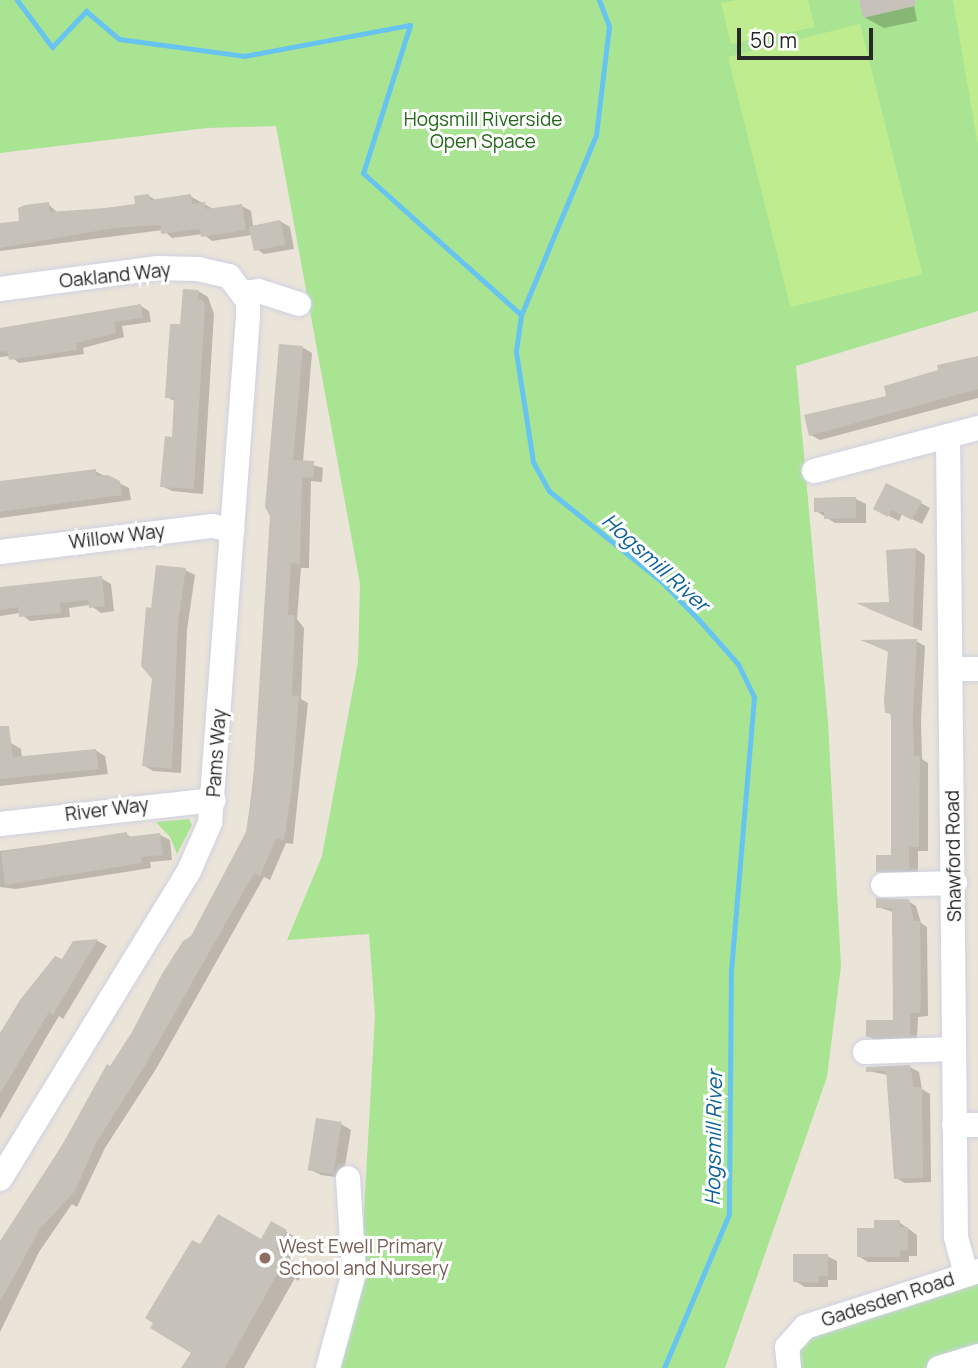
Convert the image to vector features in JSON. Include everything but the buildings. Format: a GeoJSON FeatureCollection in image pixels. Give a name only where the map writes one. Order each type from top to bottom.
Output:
{"type":"FeatureCollection","features":[{"type":"Feature","properties":{"kind":"street","name":"Oakland Way"},"geometry":{"type":"LineString","coordinates":[[0,289],[157,268],[236,284],[299,304]]}},
{"type":"Feature","properties":{"kind":"street","name":"Pams Way"},"geometry":{"type":"LineString","coordinates":[[0,1178],[190,870],[214,800],[248,317],[236,284]]}},
{"type":"Feature","properties":{"kind":"street"},"geometry":{"type":"LineString","coordinates":[[814,471],[978,428]]}},
{"type":"Feature","properties":{"kind":"street","name":"Shawford Road"},"geometry":{"type":"LineString","coordinates":[[948,436],[955,883],[967,959],[954,1049],[966,1125],[956,1237],[972,1273]]}},
{"type":"Feature","properties":{"kind":"street","name":"Willow Way"},"geometry":{"type":"LineString","coordinates":[[0,552],[212,526],[233,530]]}},
{"type":"Feature","properties":{"kind":"street"},"geometry":{"type":"LineString","coordinates":[[951,669],[978,669]]}},
{"type":"Feature","properties":{"kind":"street","name":"River Way"},"geometry":{"type":"LineString","coordinates":[[0,824],[214,800]]}},
{"type":"Feature","properties":{"kind":"street"},"geometry":{"type":"LineString","coordinates":[[883,885],[955,883]]}},
{"type":"Feature","properties":{"kind":"street"},"geometry":{"type":"LineString","coordinates":[[865,1052],[954,1049]]}},
{"type":"Feature","properties":{"kind":"street"},"geometry":{"type":"LineString","coordinates":[[328,1368],[354,1273],[348,1178]]}},
{"type":"Feature","properties":{"kind":"street","name":"Gadesden Road"},"geometry":{"type":"LineString","coordinates":[[789,1368],[788,1347],[805,1327],[972,1273]]}},
{"type":"Feature","properties":{"kind":"street"},"geometry":{"type":"LineString","coordinates":[[943,1367],[978,1356]]}},
{"type":"Feature","properties":{"kind":"green space","name":"Hogsmill Riverside Open Space"},"geometry":{"type":"Polygon","coordinates":[[[0,0],[978,0],[978,311],[796,366],[828,722],[841,966],[827,1077],[725,1368],[334,1368],[360,1284],[375,1015],[369,934],[287,940],[322,856],[358,662],[360,584],[276,126],[207,128],[0,153],[0,0]]]}},
{"type":"Feature","properties":{"kind":"green space"},"geometry":{"type":"Polygon","coordinates":[[[736,0],[808,0],[815,27],[731,44],[721,3],[736,0]]]}},
{"type":"Feature","properties":{"kind":"green space"},"geometry":{"type":"Polygon","coordinates":[[[953,0],[978,0],[978,146],[953,0]]]}},
{"type":"Feature","properties":{"kind":"green space"},"geometry":{"type":"Polygon","coordinates":[[[860,24],[922,274],[790,307],[728,57],[860,24]]]}},
{"type":"Feature","properties":{"kind":"green space"},"geometry":{"type":"Polygon","coordinates":[[[189,819],[192,825],[177,854],[170,837],[156,822],[189,819]]]}},
{"type":"Feature","properties":{"kind":"green space"},"geometry":{"type":"Polygon","coordinates":[[[978,1278],[978,1351],[925,1368],[797,1368],[800,1340],[978,1278]]]}},
{"type":"Feature","properties":{"kind":"waterway"},"geometry":{"type":"LineString","coordinates":[[17,0],[52,47],[86,11],[119,39],[244,56],[410,25],[363,173],[521,315]]}},
{"type":"Feature","properties":{"kind":"waterway","name":"Hogsmill River"},"geometry":{"type":"LineString","coordinates":[[599,0],[609,26],[596,135],[521,315],[516,352],[533,462],[549,491],[661,581],[699,620],[738,664],[754,697],[731,969],[729,1214],[664,1368]]}},
{"type":"Feature","properties":{"kind":"place","name":"West Ewell Primary School and Nursery"},"geometry":{"type":"Point","coordinates":[265,1258]}}]}
